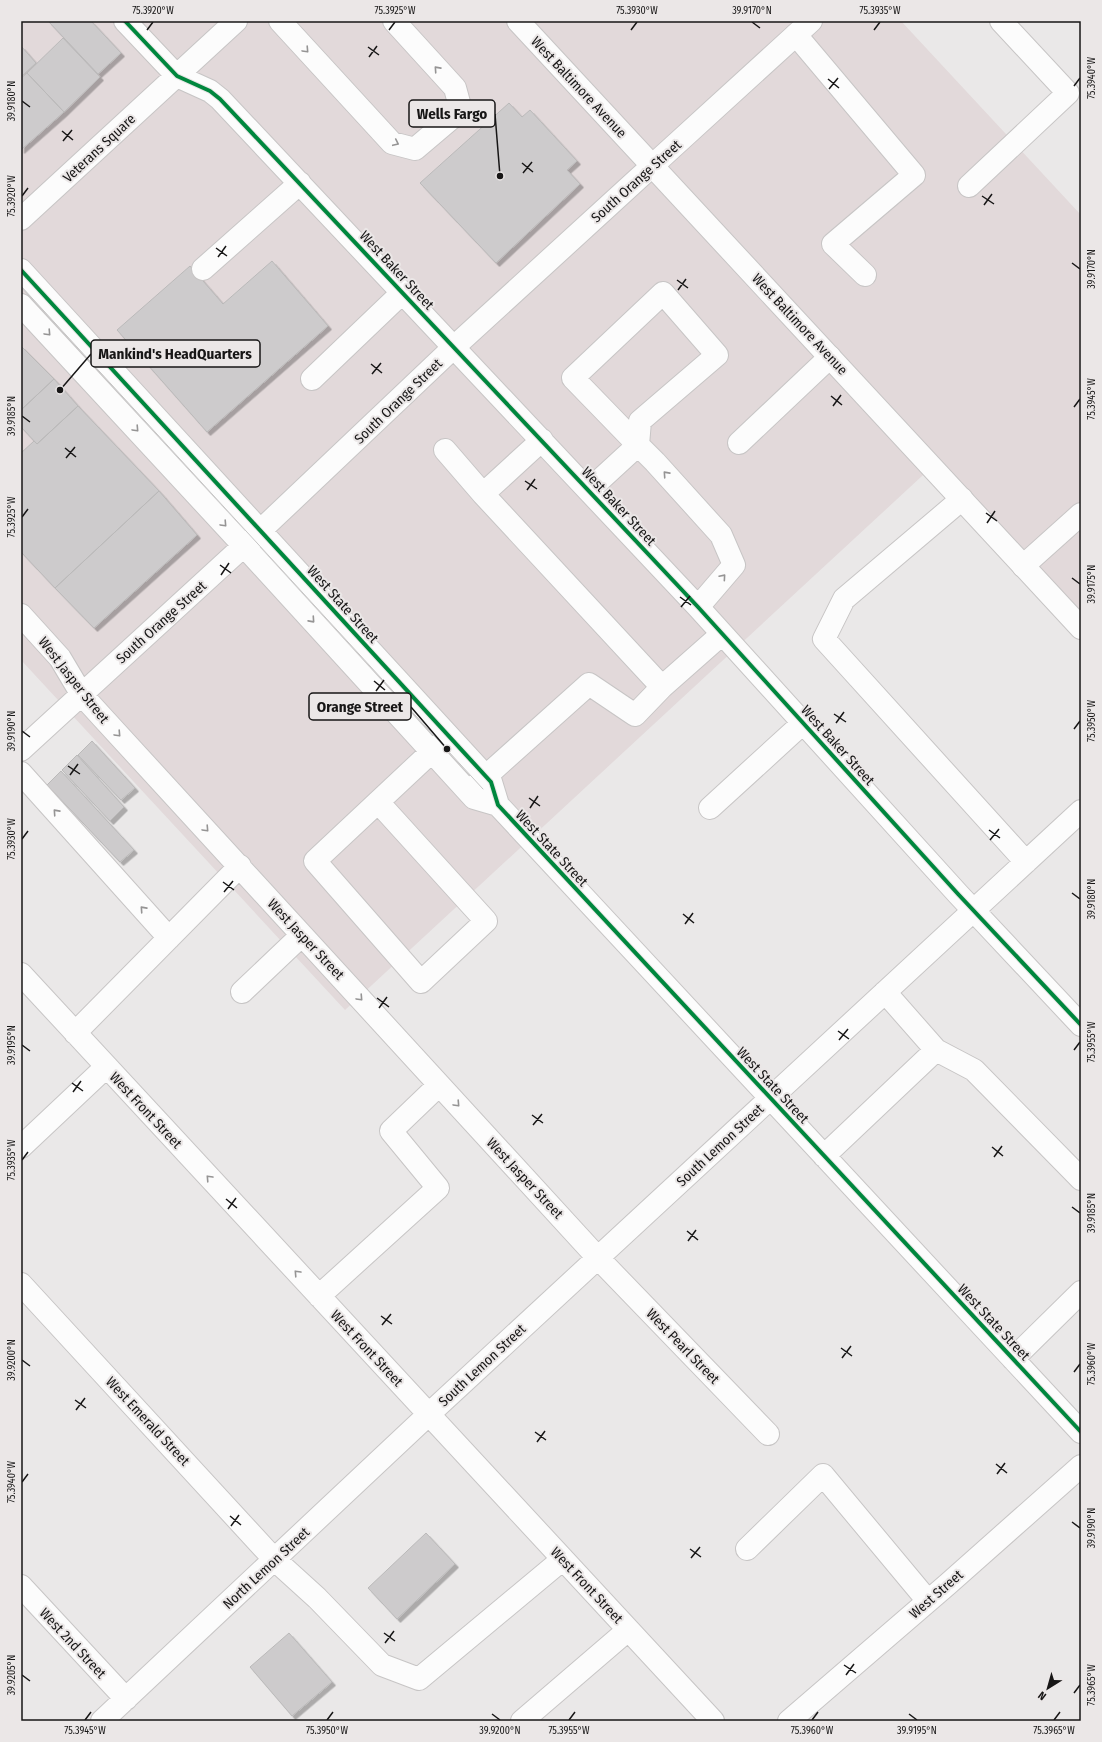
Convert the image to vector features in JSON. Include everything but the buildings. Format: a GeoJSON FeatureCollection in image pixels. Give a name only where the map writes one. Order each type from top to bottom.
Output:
{"type":"FeatureCollection","features":[{"type":"Feature","properties":{"kind":"street","name":"West Baker Street"},"geometry":{"type":"LineString","coordinates":[[125,21],[177,76],[210,91],[220,99],[300,183],[694,603],[1081,1025]]}},
{"type":"Feature","properties":{"kind":"street","name":"Veterans Square"},"geometry":{"type":"LineString","coordinates":[[21,220],[236,21]]}},
{"type":"Feature","properties":{"kind":"street"},"geometry":{"type":"LineString","coordinates":[[280,21],[392,143],[415,149],[461,110],[455,88],[394,21]]}},
{"type":"Feature","properties":{"kind":"street","name":"West Baltimore Avenue"},"geometry":{"type":"LineString","coordinates":[[518,21],[1081,628]]}},
{"type":"Feature","properties":{"kind":"street"},"geometry":{"type":"LineString","coordinates":[[969,186],[1068,93],[1002,21]]}},
{"type":"Feature","properties":{"kind":"street"},"geometry":{"type":"LineString","coordinates":[[804,28],[914,175],[833,244],[865,275]]}},
{"type":"Feature","properties":{"kind":"street","name":"South Orange Street"},"geometry":{"type":"LineString","coordinates":[[21,750],[244,546],[454,347],[804,28]]}},
{"type":"Feature","properties":{"kind":"street"},"geometry":{"type":"LineString","coordinates":[[203,269],[300,183]]}},
{"type":"Feature","properties":{"kind":"street","name":"West State Street"},"geometry":{"type":"LineString","coordinates":[[21,270],[486,776],[491,782],[498,805],[1081,1432]]}},
{"type":"Feature","properties":{"kind":"street"},"geometry":{"type":"LineString","coordinates":[[312,379],[403,292]]}},
{"type":"Feature","properties":{"kind":"street"},"geometry":{"type":"LineString","coordinates":[[589,490],[638,445],[640,421],[717,355],[663,293],[573,378],[638,445],[655,462],[721,535],[734,565],[694,603]]}},
{"type":"Feature","properties":{"kind":"street","name":"West State Street"},"geometry":{"type":"LineString","coordinates":[[21,304],[468,792],[474,798],[498,805]]}},
{"type":"Feature","properties":{"kind":"street"},"geometry":{"type":"LineString","coordinates":[[739,443],[830,357]]}},
{"type":"Feature","properties":{"kind":"street"},"geometry":{"type":"LineString","coordinates":[[483,494],[542,440]]}},
{"type":"Feature","properties":{"kind":"street"},"geometry":{"type":"LineString","coordinates":[[445,450],[483,494],[662,687]]}},
{"type":"Feature","properties":{"kind":"street"},"geometry":{"type":"LineString","coordinates":[[962,499],[844,599],[824,639],[1026,862]]}},
{"type":"Feature","properties":{"kind":"street"},"geometry":{"type":"LineString","coordinates":[[1023,566],[1081,514]]}},
{"type":"Feature","properties":{"kind":"street","name":"West Jasper Street"},"geometry":{"type":"LineString","coordinates":[[21,615],[60,658],[82,695],[598,1258]]}},
{"type":"Feature","properties":{"kind":"street"},"geometry":{"type":"LineString","coordinates":[[468,792],[589,684],[635,714],[662,687],[722,634]]}},
{"type":"Feature","properties":{"kind":"street"},"geometry":{"type":"LineString","coordinates":[[710,808],[803,722]]}},
{"type":"Feature","properties":{"kind":"street"},"geometry":{"type":"LineString","coordinates":[[378,802],[486,921],[421,982],[315,861],[448,735]]}},
{"type":"Feature","properties":{"kind":"street"},"geometry":{"type":"LineString","coordinates":[[21,773],[169,938]]}},
{"type":"Feature","properties":{"kind":"street","name":"South Lemon Street"},"geometry":{"type":"LineString","coordinates":[[429,1414],[1081,811]]}},
{"type":"Feature","properties":{"kind":"street"},"geometry":{"type":"LineString","coordinates":[[74,1033],[240,866]]}},
{"type":"Feature","properties":{"kind":"street"},"geometry":{"type":"LineString","coordinates":[[242,992],[302,935]]}},
{"type":"Feature","properties":{"kind":"street","name":"West Front Street"},"geometry":{"type":"LineString","coordinates":[[21,974],[74,1033],[713,1721]]}},
{"type":"Feature","properties":{"kind":"street"},"geometry":{"type":"LineString","coordinates":[[885,992],[936,1050],[974,1070],[1081,1179]]}},
{"type":"Feature","properties":{"kind":"street"},"geometry":{"type":"LineString","coordinates":[[824,1156],[936,1050]]}},
{"type":"Feature","properties":{"kind":"street"},"geometry":{"type":"LineString","coordinates":[[21,1147],[106,1067]]}},
{"type":"Feature","properties":{"kind":"street"},"geometry":{"type":"LineString","coordinates":[[319,1296],[438,1188],[391,1131],[439,1084]]}},
{"type":"Feature","properties":{"kind":"street","name":"West Pearl Street"},"geometry":{"type":"LineString","coordinates":[[598,1258],[768,1434]]}},
{"type":"Feature","properties":{"kind":"street","name":"West Emerald Street"},"geometry":{"type":"LineString","coordinates":[[21,1284],[274,1559],[318,1598],[382,1665],[419,1679],[563,1559]]}},
{"type":"Feature","properties":{"kind":"street"},"geometry":{"type":"LineString","coordinates":[[1013,1359],[1081,1292]]}},
{"type":"Feature","properties":{"kind":"street","name":"North Lemon Street"},"geometry":{"type":"LineString","coordinates":[[102,1721],[429,1414]]}},
{"type":"Feature","properties":{"kind":"street","name":"West Street"},"geometry":{"type":"LineString","coordinates":[[789,1721],[1081,1466]]}},
{"type":"Feature","properties":{"kind":"street"},"geometry":{"type":"LineString","coordinates":[[747,1549],[823,1475],[928,1601]]}},
{"type":"Feature","properties":{"kind":"street","name":"West 2nd Street"},"geometry":{"type":"LineString","coordinates":[[21,1586],[126,1699]]}},
{"type":"Feature","properties":{"kind":"street"},"geometry":{"type":"LineString","coordinates":[[522,1721],[628,1630]]}},
{"type":"Feature","properties":{"kind":"shaded area"},"geometry":{"type":"Polygon","coordinates":[[[21,21],[901,21],[1081,215],[1081,621],[935,464],[345,1010],[21,660],[21,21]]]}},
{"type":"Feature","properties":{"kind":"tram line"},"geometry":{"type":"LineString","coordinates":[[21,286],[483,789]]}},
{"type":"Feature","properties":{"kind":"cycle path"},"geometry":{"type":"LineString","coordinates":[[125,21],[177,76],[210,91],[220,99],[698,607],[958,894],[1081,1025]]}},
{"type":"Feature","properties":{"kind":"cycle path"},"geometry":{"type":"LineString","coordinates":[[21,270],[491,782],[498,805],[1081,1432]]}},
{"type":"Feature","properties":{"kind":"place","name":"Wells Fargo"},"geometry":{"type":"Point","coordinates":[500,176]}},
{"type":"Feature","properties":{"kind":"place","name":"Mankind's HeadQuarters"},"geometry":{"type":"Point","coordinates":[60,390]}},
{"type":"Feature","properties":{"kind":"place","name":"Orange Street"},"geometry":{"type":"Point","coordinates":[447,749]}}]}
